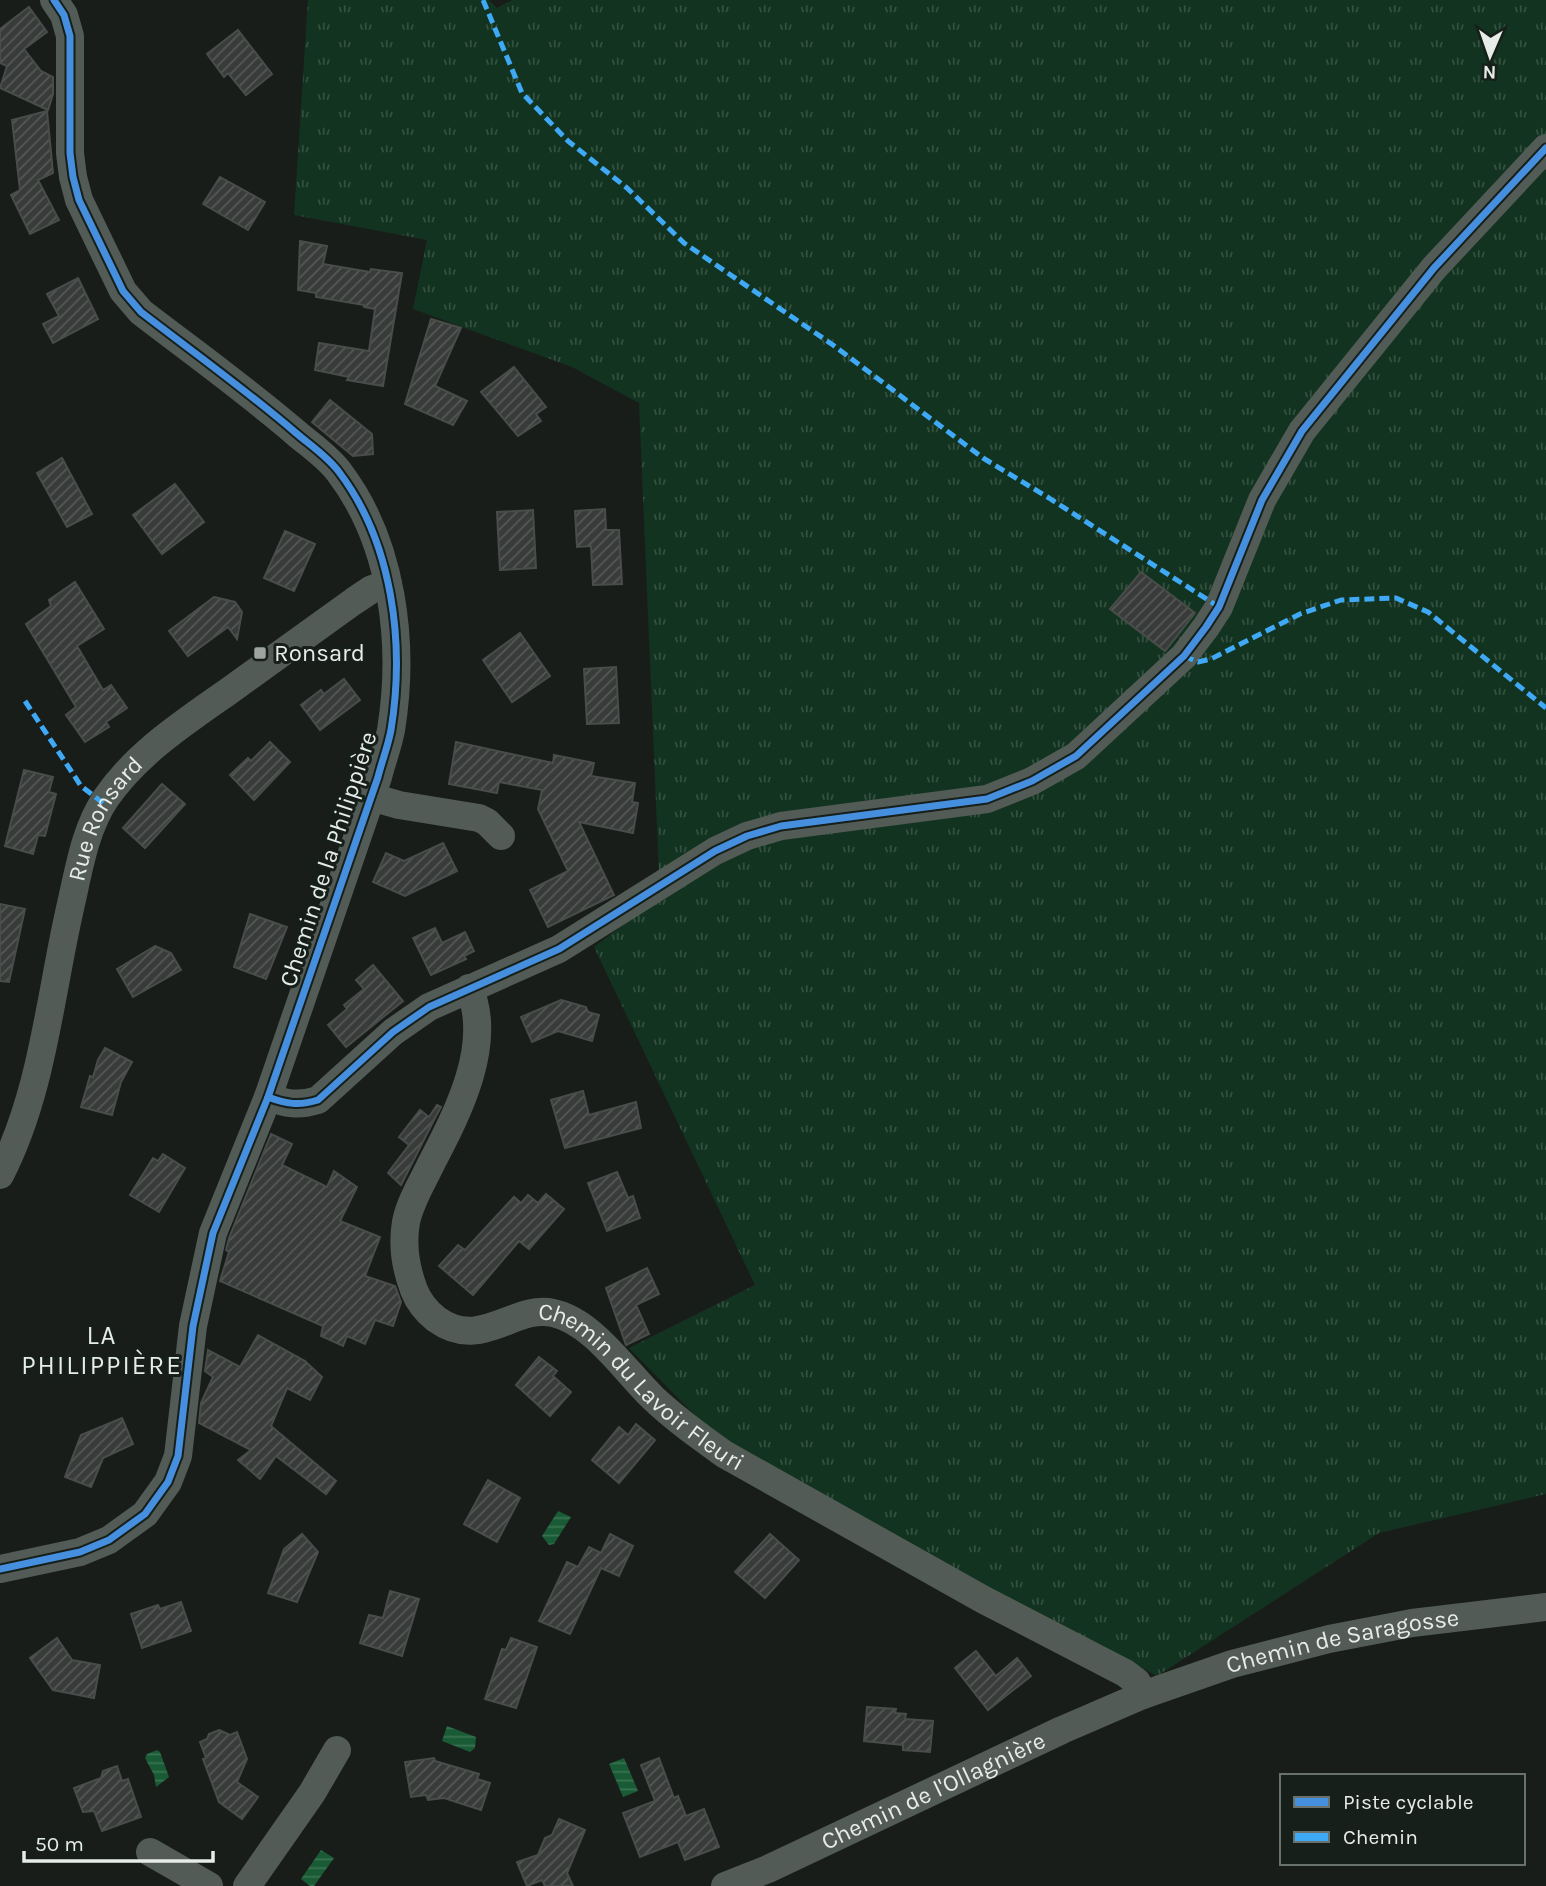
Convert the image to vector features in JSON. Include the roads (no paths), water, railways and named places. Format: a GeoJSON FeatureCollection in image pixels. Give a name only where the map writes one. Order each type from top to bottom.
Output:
{"type":"FeatureCollection","features":[{"type":"Feature","properties":{"kind":"street","name":"Chemin de la Philippière"},"geometry":{"type":"LineString","coordinates":[[0,1569],[80,1552],[109,1540],[131,1525],[154,1503],[167,1482],[178,1456],[193,1326],[213,1233],[268,1097],[371,797],[391,732],[396,679],[395,636],[388,584],[379,547],[363,507],[338,469],[277,417],[141,312],[123,291],[79,200],[73,177],[70,153],[70,36],[64,15],[54,0]]}},
{"type":"Feature","properties":{"kind":"street"},"geometry":{"type":"LineString","coordinates":[[268,1097],[293,1105],[304,1105],[318,1100],[393,1032],[429,1007],[559,949],[715,851],[747,836],[781,826],[987,799],[1032,781],[1076,756],[1184,656],[1219,607],[1262,499],[1302,431],[1434,268],[1546,148]]}},
{"type":"Feature","properties":{"kind":"street","name":"Rue Ronsard"},"geometry":{"type":"LineString","coordinates":[[0,1175],[11,1153],[32,1092],[77,876],[88,836],[105,800],[131,766],[173,731],[354,601],[372,589],[388,584]]}},
{"type":"Feature","properties":{"kind":"street","name":"Chemin de la Philippière"},"geometry":{"type":"LineString","coordinates":[[371,797],[479,818],[487,822],[500,836]]}},
{"type":"Feature","properties":{"kind":"street","name":"Chemin du Lavoir Fleuri"},"geometry":{"type":"LineString","coordinates":[[469,988],[475,1000],[478,1018],[471,1067],[444,1140],[415,1196],[406,1222],[404,1250],[409,1278],[416,1297],[425,1310],[446,1326],[468,1330],[491,1328],[543,1311],[569,1319],[592,1335],[686,1427],[724,1454],[984,1600],[1125,1673],[1137,1682],[1143,1695]]}},
{"type":"Feature","properties":{"kind":"street","name":"Chemin de Saragosse"},"geometry":{"type":"LineString","coordinates":[[1143,1695],[1232,1664],[1329,1639],[1412,1623],[1546,1607]]}},
{"type":"Feature","properties":{"kind":"street","name":"Chemin de l'Ollagnière"},"geometry":{"type":"LineString","coordinates":[[725,1886],[768,1869],[1062,1730],[1143,1695]]}},
{"type":"Feature","properties":{"kind":"street"},"geometry":{"type":"LineString","coordinates":[[247,1886],[312,1793],[337,1750]]}},
{"type":"Feature","properties":{"kind":"street"},"geometry":{"type":"LineString","coordinates":[[150,1852],[209,1886]]}},
{"type":"Feature","properties":{"kind":"place","name":"Ronsard"},"geometry":{"type":"Point","coordinates":[260,653]}},
{"type":"Feature","properties":{"kind":"district","name":"LA PHILIPPIÈRE"},"geometry":{"type":"Point","coordinates":[102,1350]}}]}
